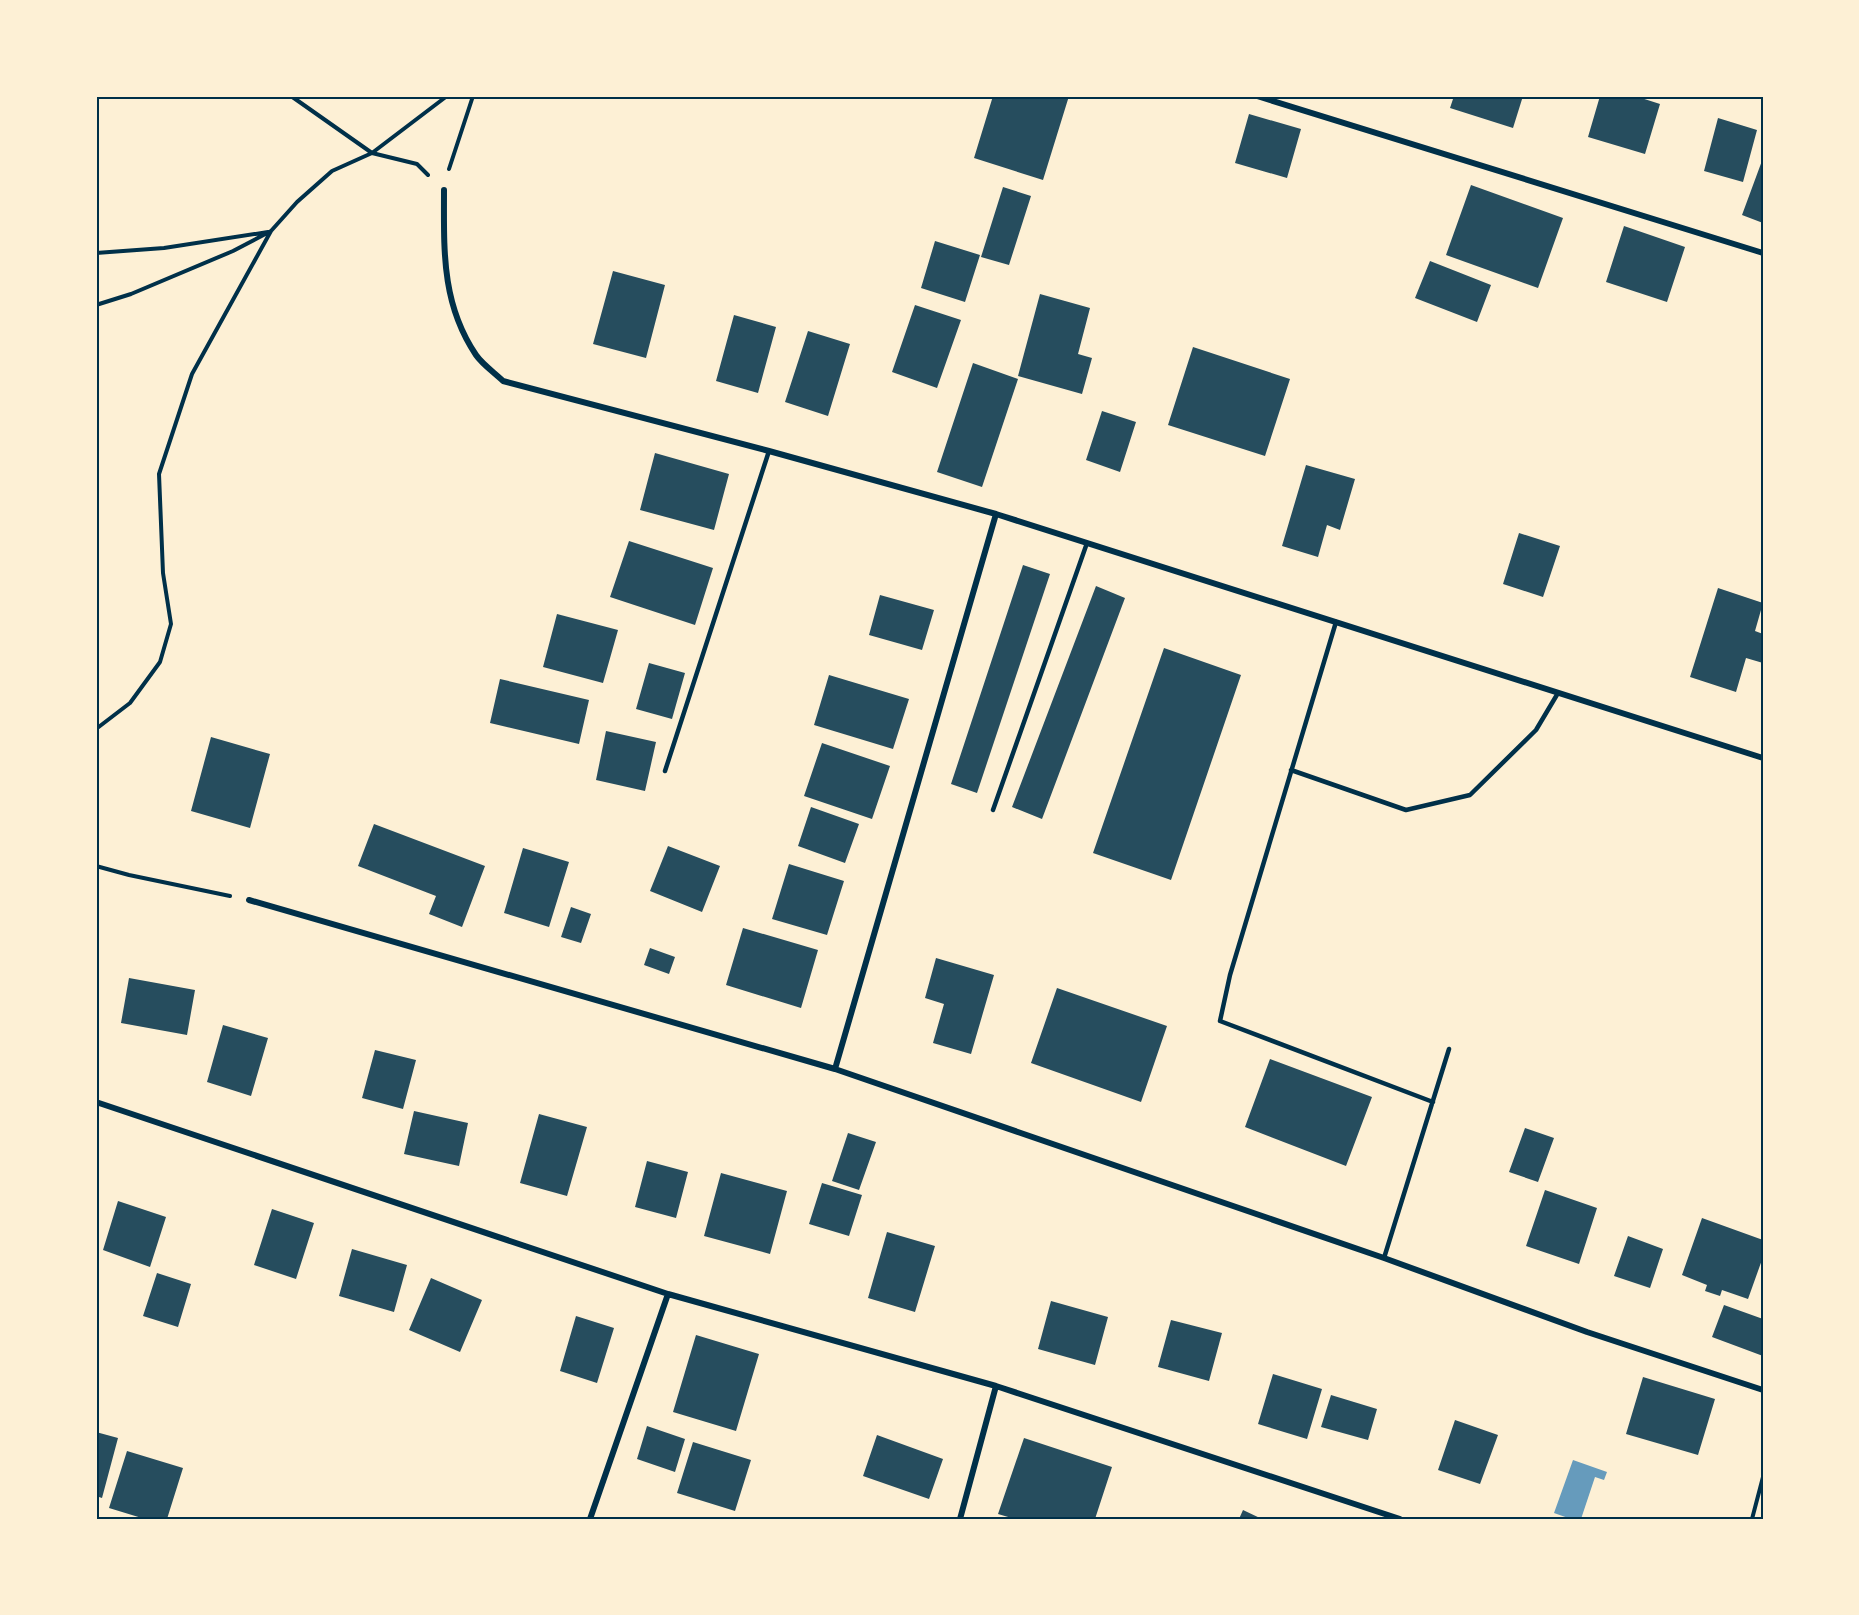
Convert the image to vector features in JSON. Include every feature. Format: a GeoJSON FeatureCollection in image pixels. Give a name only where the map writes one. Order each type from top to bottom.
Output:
{"type":"FeatureCollection","features":[{"type":"Feature","properties":{"kind":"street"},"geometry":{"type":"LineString","coordinates":[[1257,96],[1763,253]]}},
{"type":"Feature","properties":{"kind":"street"},"geometry":{"type":"LineString","coordinates":[[444,189],[444,249],[449,299],[477,356],[503,381],[996,514],[1763,758]]}},
{"type":"Feature","properties":{"kind":"street"},"geometry":{"type":"LineString","coordinates":[[835,1069],[996,514]]}},
{"type":"Feature","properties":{"kind":"street"},"geometry":{"type":"LineString","coordinates":[[249,900],[835,1069],[1384,1258],[1587,1332],[1763,1390]]}},
{"type":"Feature","properties":{"kind":"street"},"geometry":{"type":"LineString","coordinates":[[96,1102],[668,1294],[996,1386],[1400,1519]]}},
{"type":"Feature","properties":{"kind":"street"},"geometry":{"type":"LineString","coordinates":[[590,1519],[668,1294]]}},
{"type":"Feature","properties":{"kind":"street"},"geometry":{"type":"LineString","coordinates":[[960,1519],[996,1386]]}},
{"type":"Feature","properties":{"kind":"lane"},"geometry":{"type":"LineString","coordinates":[[665,771],[769,451]]}},
{"type":"Feature","properties":{"kind":"lane"},"geometry":{"type":"LineString","coordinates":[[993,810],[1087,543]]}},
{"type":"Feature","properties":{"kind":"lane"},"geometry":{"type":"LineString","coordinates":[[1336,622],[1230,975],[1220,1020],[1433,1102]]}},
{"type":"Feature","properties":{"kind":"lane"},"geometry":{"type":"LineString","coordinates":[[1291,770],[1406,810],[1470,795],[1536,730],[1558,693]]}},
{"type":"Feature","properties":{"kind":"lane"},"geometry":{"type":"LineString","coordinates":[[1384,1258],[1449,1049]]}},
{"type":"Feature","properties":{"kind":"path"},"geometry":{"type":"LineString","coordinates":[[96,103],[97,96]]}},
{"type":"Feature","properties":{"kind":"path"},"geometry":{"type":"LineString","coordinates":[[291,96],[372,153],[417,164],[444,189]]}},
{"type":"Feature","properties":{"kind":"path"},"geometry":{"type":"LineString","coordinates":[[96,729],[130,703],[160,662],[171,624],[163,573],[159,474],[192,375],[271,231],[297,202],[332,171],[372,153],[447,96]]}},
{"type":"Feature","properties":{"kind":"path"},"geometry":{"type":"LineString","coordinates":[[446,179],[458,136],[473,96]]}},
{"type":"Feature","properties":{"kind":"path"},"geometry":{"type":"LineString","coordinates":[[96,253],[164,248],[271,231]]}},
{"type":"Feature","properties":{"kind":"path"},"geometry":{"type":"LineString","coordinates":[[96,305],[131,294],[213,260],[271,231]]}},
{"type":"Feature","properties":{"kind":"path"},"geometry":{"type":"LineString","coordinates":[[96,866],[249,900]]}},
{"type":"Feature","properties":{"kind":"path"},"geometry":{"type":"LineString","coordinates":[[1752,1519],[1763,1477]]}},
{"type":"Feature","properties":{"kind":"water"},"geometry":{"type":"Polygon","coordinates":[[[1573,1460],[1607,1472],[1604,1480],[1595,1477],[1581,1519],[1571,1519],[1554,1513],[1573,1460]]]}},
{"type":"Feature","properties":{"kind":"building"},"geometry":{"type":"Polygon","coordinates":[[[993,96],[1069,96],[1043,180],[974,158],[993,96]]]}},
{"type":"Feature","properties":{"kind":"building"},"geometry":{"type":"Polygon","coordinates":[[[1454,96],[1523,96],[1513,128],[1450,108],[1454,96]]]}},
{"type":"Feature","properties":{"kind":"building"},"geometry":{"type":"Polygon","coordinates":[[[1600,96],[1635,96],[1660,104],[1645,154],[1588,137],[1600,96]]]}},
{"type":"Feature","properties":{"kind":"building"},"geometry":{"type":"Polygon","coordinates":[[[1249,114],[1301,129],[1287,178],[1235,163],[1249,114]]]}},
{"type":"Feature","properties":{"kind":"building"},"geometry":{"type":"Polygon","coordinates":[[[1718,118],[1757,130],[1743,182],[1704,171],[1718,118]]]}},
{"type":"Feature","properties":{"kind":"building"},"geometry":{"type":"Polygon","coordinates":[[[1763,158],[1763,223],[1742,215],[1763,158]]]}},
{"type":"Feature","properties":{"kind":"building"},"geometry":{"type":"Polygon","coordinates":[[[1471,185],[1563,218],[1538,288],[1446,255],[1471,185]]]}},
{"type":"Feature","properties":{"kind":"building"},"geometry":{"type":"Polygon","coordinates":[[[1003,187],[1031,196],[1009,265],[981,257],[1003,187]]]}},
{"type":"Feature","properties":{"kind":"building"},"geometry":{"type":"Polygon","coordinates":[[[1624,226],[1685,247],[1667,302],[1606,282],[1624,226]]]}},
{"type":"Feature","properties":{"kind":"building"},"geometry":{"type":"Polygon","coordinates":[[[935,241],[980,255],[965,302],[921,288],[935,241]]]}},
{"type":"Feature","properties":{"kind":"building"},"geometry":{"type":"Polygon","coordinates":[[[1430,261],[1491,285],[1477,322],[1415,298],[1430,261]]]}},
{"type":"Feature","properties":{"kind":"building"},"geometry":{"type":"Polygon","coordinates":[[[613,271],[665,285],[646,358],[593,344],[613,271]]]}},
{"type":"Feature","properties":{"kind":"building"},"geometry":{"type":"Polygon","coordinates":[[[1040,294],[1090,308],[1078,354],[1092,358],[1082,394],[1018,376],[1040,294]]]}},
{"type":"Feature","properties":{"kind":"building"},"geometry":{"type":"Polygon","coordinates":[[[915,305],[961,320],[937,388],[892,372],[915,305]]]}},
{"type":"Feature","properties":{"kind":"building"},"geometry":{"type":"Polygon","coordinates":[[[734,315],[776,327],[758,393],[716,381],[734,315]]]}},
{"type":"Feature","properties":{"kind":"building"},"geometry":{"type":"Polygon","coordinates":[[[808,331],[850,344],[828,416],[785,402],[808,331]]]}},
{"type":"Feature","properties":{"kind":"building"},"geometry":{"type":"Polygon","coordinates":[[[1193,347],[1290,379],[1265,456],[1168,425],[1193,347]]]}},
{"type":"Feature","properties":{"kind":"building"},"geometry":{"type":"Polygon","coordinates":[[[973,363],[1018,379],[982,487],[937,472],[973,363]]]}},
{"type":"Feature","properties":{"kind":"building"},"geometry":{"type":"Polygon","coordinates":[[[1102,411],[1136,422],[1120,472],[1086,460],[1102,411]]]}},
{"type":"Feature","properties":{"kind":"building"},"geometry":{"type":"Polygon","coordinates":[[[655,453],[729,474],[714,530],[640,510],[655,453]]]}},
{"type":"Feature","properties":{"kind":"building"},"geometry":{"type":"Polygon","coordinates":[[[1306,465],[1355,479],[1340,530],[1327,525],[1318,557],[1282,546],[1306,465]]]}},
{"type":"Feature","properties":{"kind":"building"},"geometry":{"type":"Polygon","coordinates":[[[1519,533],[1560,546],[1543,597],[1503,584],[1519,533]]]}},
{"type":"Feature","properties":{"kind":"building"},"geometry":{"type":"Polygon","coordinates":[[[629,541],[713,568],[695,625],[610,597],[629,541]]]}},
{"type":"Feature","properties":{"kind":"building"},"geometry":{"type":"Polygon","coordinates":[[[1023,565],[1050,574],[977,793],[951,784],[1023,565]]]}},
{"type":"Feature","properties":{"kind":"building"},"geometry":{"type":"Polygon","coordinates":[[[1096,586],[1125,598],[1042,819],[1012,807],[1096,586]]]}},
{"type":"Feature","properties":{"kind":"building"},"geometry":{"type":"Polygon","coordinates":[[[1718,588],[1763,603],[1755,631],[1763,634],[1763,663],[1746,658],[1736,692],[1690,677],[1718,588]]]}},
{"type":"Feature","properties":{"kind":"building"},"geometry":{"type":"Polygon","coordinates":[[[880,595],[934,610],[922,650],[869,635],[880,595]]]}},
{"type":"Feature","properties":{"kind":"building"},"geometry":{"type":"Polygon","coordinates":[[[557,614],[618,630],[603,683],[543,667],[557,614]]]}},
{"type":"Feature","properties":{"kind":"building"},"geometry":{"type":"Polygon","coordinates":[[[1164,648],[1241,675],[1171,880],[1093,853],[1164,648]]]}},
{"type":"Feature","properties":{"kind":"building"},"geometry":{"type":"Polygon","coordinates":[[[649,663],[685,673],[672,719],[636,709],[649,663]]]}},
{"type":"Feature","properties":{"kind":"building"},"geometry":{"type":"Polygon","coordinates":[[[829,675],[909,699],[893,749],[814,725],[829,675]]]}},
{"type":"Feature","properties":{"kind":"building"},"geometry":{"type":"Polygon","coordinates":[[[500,679],[589,700],[579,744],[490,723],[500,679]]]}},
{"type":"Feature","properties":{"kind":"building"},"geometry":{"type":"Polygon","coordinates":[[[606,731],[656,742],[645,791],[596,780],[606,731]]]}},
{"type":"Feature","properties":{"kind":"building"},"geometry":{"type":"Polygon","coordinates":[[[211,737],[270,754],[250,828],[191,811],[211,737]]]}},
{"type":"Feature","properties":{"kind":"building"},"geometry":{"type":"Polygon","coordinates":[[[822,743],[890,766],[872,819],[804,796],[822,743]]]}},
{"type":"Feature","properties":{"kind":"building"},"geometry":{"type":"Polygon","coordinates":[[[811,807],[859,824],[845,863],[798,846],[811,807]]]}},
{"type":"Feature","properties":{"kind":"building"},"geometry":{"type":"Polygon","coordinates":[[[374,824],[485,866],[462,927],[429,914],[436,896],[358,866],[374,824]]]}},
{"type":"Feature","properties":{"kind":"building"},"geometry":{"type":"Polygon","coordinates":[[[668,846],[720,866],[702,912],[650,891],[668,846]]]}},
{"type":"Feature","properties":{"kind":"building"},"geometry":{"type":"Polygon","coordinates":[[[523,848],[569,862],[549,927],[504,913],[523,848]]]}},
{"type":"Feature","properties":{"kind":"building"},"geometry":{"type":"Polygon","coordinates":[[[789,864],[844,881],[827,935],[772,919],[789,864]]]}},
{"type":"Feature","properties":{"kind":"building"},"geometry":{"type":"Polygon","coordinates":[[[571,907],[591,914],[581,943],[561,937],[571,907]]]}},
{"type":"Feature","properties":{"kind":"building"},"geometry":{"type":"Polygon","coordinates":[[[743,928],[818,950],[801,1008],[726,985],[743,928]]]}},
{"type":"Feature","properties":{"kind":"building"},"geometry":{"type":"Polygon","coordinates":[[[650,948],[675,957],[669,974],[644,965],[650,948]]]}},
{"type":"Feature","properties":{"kind":"building"},"geometry":{"type":"Polygon","coordinates":[[[936,958],[994,975],[971,1054],[933,1043],[944,1004],[925,998],[936,958]]]}},
{"type":"Feature","properties":{"kind":"building"},"geometry":{"type":"Polygon","coordinates":[[[129,978],[195,990],[187,1035],[121,1023],[129,978]]]}},
{"type":"Feature","properties":{"kind":"building"},"geometry":{"type":"Polygon","coordinates":[[[1057,988],[1167,1026],[1141,1102],[1031,1063],[1057,988]]]}},
{"type":"Feature","properties":{"kind":"building"},"geometry":{"type":"Polygon","coordinates":[[[223,1025],[268,1038],[251,1096],[207,1082],[223,1025]]]}},
{"type":"Feature","properties":{"kind":"building"},"geometry":{"type":"Polygon","coordinates":[[[375,1050],[416,1060],[403,1109],[362,1098],[375,1050]]]}},
{"type":"Feature","properties":{"kind":"building"},"geometry":{"type":"Polygon","coordinates":[[[1270,1059],[1372,1097],[1346,1166],[1245,1127],[1270,1059]]]}},
{"type":"Feature","properties":{"kind":"building"},"geometry":{"type":"Polygon","coordinates":[[[414,1111],[468,1123],[459,1166],[404,1154],[414,1111]]]}},
{"type":"Feature","properties":{"kind":"building"},"geometry":{"type":"Polygon","coordinates":[[[539,1114],[587,1127],[567,1196],[520,1183],[539,1114]]]}},
{"type":"Feature","properties":{"kind":"building"},"geometry":{"type":"Polygon","coordinates":[[[1525,1128],[1554,1138],[1538,1182],[1509,1172],[1525,1128]]]}},
{"type":"Feature","properties":{"kind":"building"},"geometry":{"type":"Polygon","coordinates":[[[848,1133],[876,1142],[859,1190],[832,1181],[848,1133]]]}},
{"type":"Feature","properties":{"kind":"building"},"geometry":{"type":"Polygon","coordinates":[[[647,1161],[688,1172],[676,1218],[635,1207],[647,1161]]]}},
{"type":"Feature","properties":{"kind":"building"},"geometry":{"type":"Polygon","coordinates":[[[721,1173],[787,1191],[770,1254],[704,1236],[721,1173]]]}},
{"type":"Feature","properties":{"kind":"building"},"geometry":{"type":"Polygon","coordinates":[[[822,1183],[862,1195],[849,1236],[809,1224],[822,1183]]]}},
{"type":"Feature","properties":{"kind":"building"},"geometry":{"type":"Polygon","coordinates":[[[1545,1190],[1597,1208],[1579,1264],[1526,1246],[1545,1190]]]}},
{"type":"Feature","properties":{"kind":"building"},"geometry":{"type":"Polygon","coordinates":[[[118,1201],[166,1217],[150,1267],[103,1250],[118,1201]]]}},
{"type":"Feature","properties":{"kind":"building"},"geometry":{"type":"Polygon","coordinates":[[[272,1209],[314,1223],[296,1279],[254,1265],[272,1209]]]}},
{"type":"Feature","properties":{"kind":"building"},"geometry":{"type":"Polygon","coordinates":[[[1702,1218],[1763,1240],[1763,1257],[1748,1299],[1722,1290],[1720,1296],[1705,1291],[1707,1285],[1682,1275],[1702,1218]]]}},
{"type":"Feature","properties":{"kind":"building"},"geometry":{"type":"Polygon","coordinates":[[[887,1232],[935,1246],[915,1312],[868,1298],[887,1232]]]}},
{"type":"Feature","properties":{"kind":"building"},"geometry":{"type":"Polygon","coordinates":[[[1628,1236],[1663,1249],[1650,1288],[1614,1276],[1628,1236]]]}},
{"type":"Feature","properties":{"kind":"building"},"geometry":{"type":"Polygon","coordinates":[[[352,1249],[407,1265],[394,1312],[339,1296],[352,1249]]]}},
{"type":"Feature","properties":{"kind":"building"},"geometry":{"type":"Polygon","coordinates":[[[157,1273],[191,1284],[178,1327],[143,1316],[157,1273]]]}},
{"type":"Feature","properties":{"kind":"building"},"geometry":{"type":"Polygon","coordinates":[[[431,1278],[482,1300],[460,1352],[409,1330],[431,1278]]]}},
{"type":"Feature","properties":{"kind":"building"},"geometry":{"type":"Polygon","coordinates":[[[1051,1301],[1108,1317],[1095,1365],[1038,1349],[1051,1301]]]}},
{"type":"Feature","properties":{"kind":"building"},"geometry":{"type":"Polygon","coordinates":[[[1724,1305],[1763,1319],[1763,1356],[1712,1337],[1724,1305]]]}},
{"type":"Feature","properties":{"kind":"building"},"geometry":{"type":"Polygon","coordinates":[[[576,1316],[614,1328],[597,1383],[560,1371],[576,1316]]]}},
{"type":"Feature","properties":{"kind":"building"},"geometry":{"type":"Polygon","coordinates":[[[1171,1320],[1222,1333],[1209,1381],[1158,1367],[1171,1320]]]}},
{"type":"Feature","properties":{"kind":"building"},"geometry":{"type":"Polygon","coordinates":[[[696,1335],[759,1354],[736,1431],[673,1412],[696,1335]]]}},
{"type":"Feature","properties":{"kind":"building"},"geometry":{"type":"Polygon","coordinates":[[[1273,1374],[1322,1389],[1307,1439],[1258,1424],[1273,1374]]]}},
{"type":"Feature","properties":{"kind":"building"},"geometry":{"type":"Polygon","coordinates":[[[1643,1377],[1715,1399],[1698,1455],[1626,1434],[1643,1377]]]}},
{"type":"Feature","properties":{"kind":"building"},"geometry":{"type":"Polygon","coordinates":[[[1331,1395],[1377,1409],[1368,1440],[1321,1427],[1331,1395]]]}},
{"type":"Feature","properties":{"kind":"building"},"geometry":{"type":"Polygon","coordinates":[[[1455,1420],[1498,1435],[1480,1484],[1438,1470],[1455,1420]]]}},
{"type":"Feature","properties":{"kind":"building"},"geometry":{"type":"Polygon","coordinates":[[[647,1426],[685,1439],[675,1472],[637,1459],[647,1426]]]}},
{"type":"Feature","properties":{"kind":"building"},"geometry":{"type":"Polygon","coordinates":[[[96,1432],[118,1438],[102,1498],[96,1496],[96,1432]]]}},
{"type":"Feature","properties":{"kind":"building"},"geometry":{"type":"Polygon","coordinates":[[[877,1435],[943,1459],[929,1499],[863,1476],[877,1435]]]}},
{"type":"Feature","properties":{"kind":"building"},"geometry":{"type":"Polygon","coordinates":[[[1024,1438],[1112,1467],[1095,1519],[1015,1519],[998,1514],[1024,1438]]]}},
{"type":"Feature","properties":{"kind":"building"},"geometry":{"type":"Polygon","coordinates":[[[693,1442],[751,1460],[735,1511],[677,1493],[693,1442]]]}},
{"type":"Feature","properties":{"kind":"building"},"geometry":{"type":"Polygon","coordinates":[[[127,1451],[183,1468],[167,1519],[145,1519],[109,1508],[127,1451]]]}},
{"type":"Feature","properties":{"kind":"building"},"geometry":{"type":"Polygon","coordinates":[[[1243,1510],[1262,1519],[1239,1519],[1243,1510]]]}}]}
